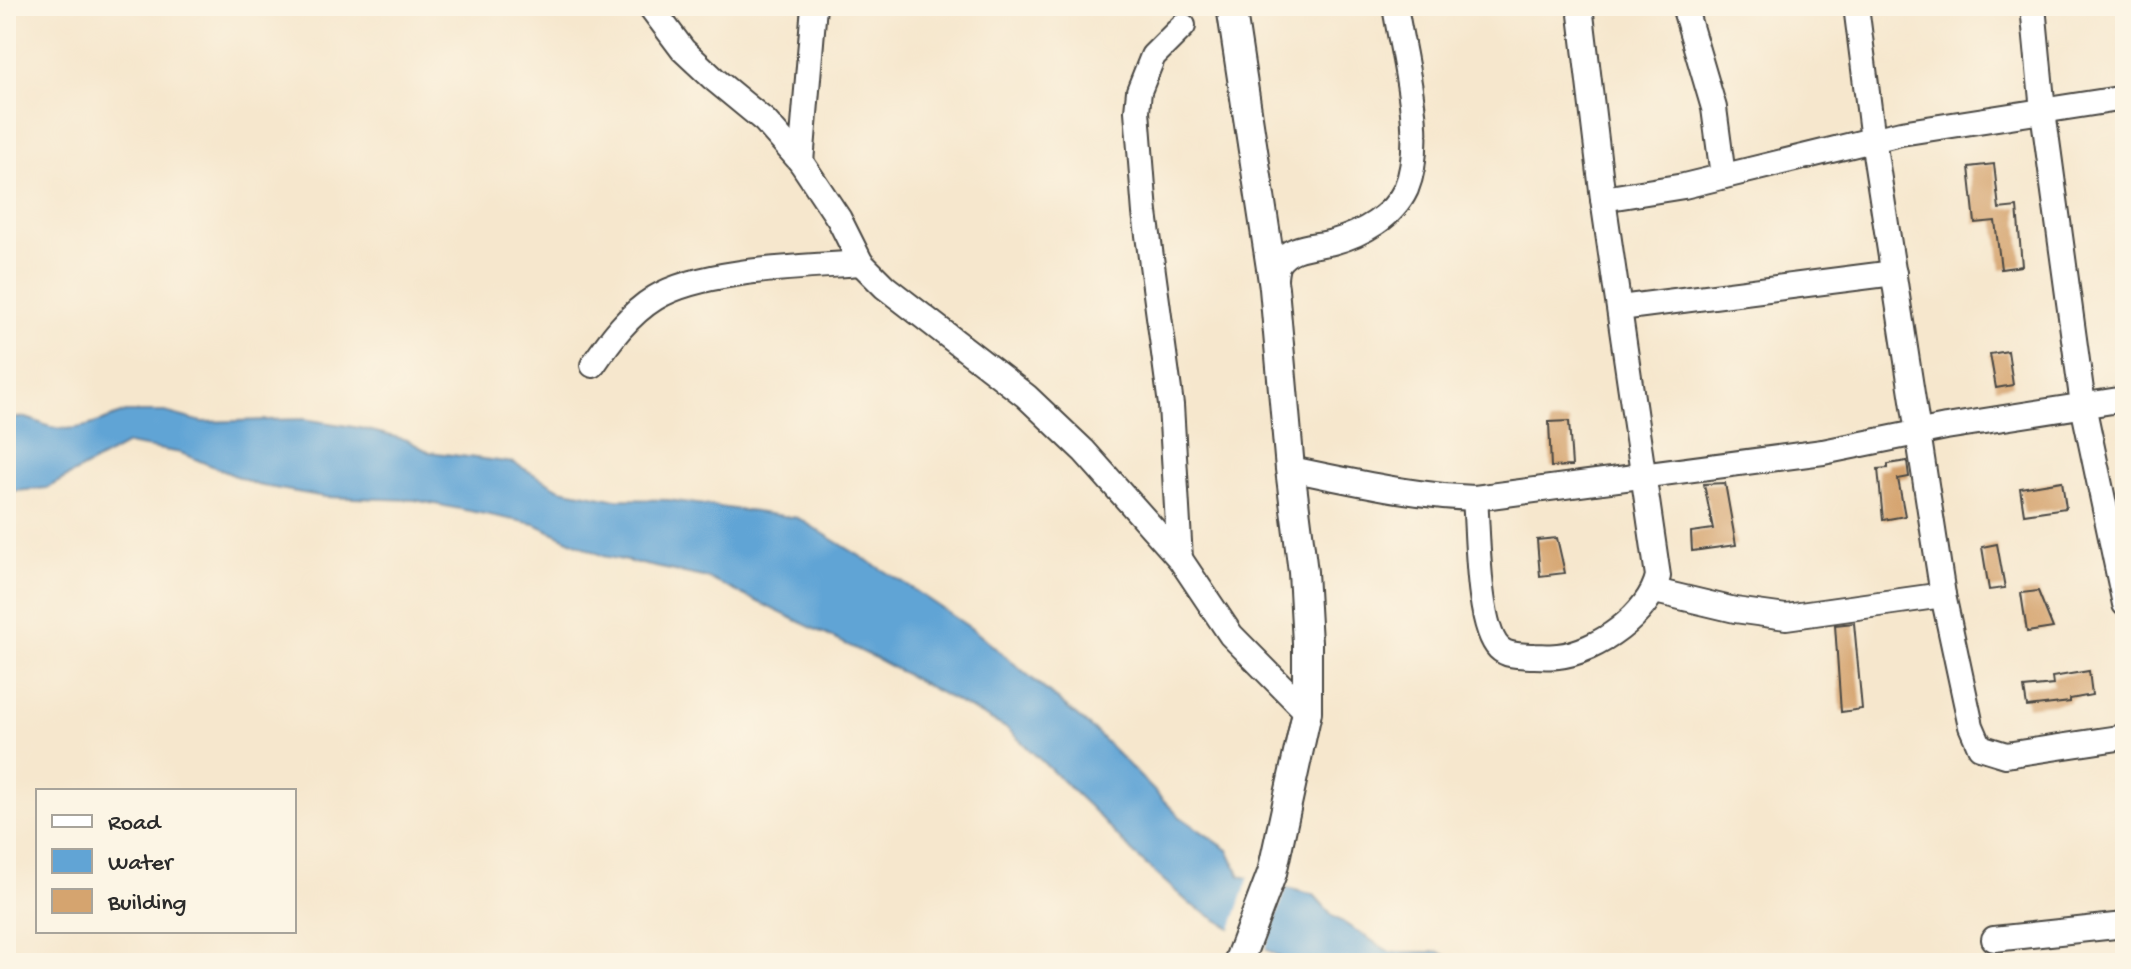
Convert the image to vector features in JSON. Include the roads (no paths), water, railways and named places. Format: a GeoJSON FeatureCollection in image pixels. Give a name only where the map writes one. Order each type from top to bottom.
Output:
{"type":"FeatureCollection","features":[{"type":"Feature","properties":{"kind":"street"},"geometry":{"type":"LineString","coordinates":[[650,6],[683,50],[765,121],[801,162],[839,219],[861,263],[885,287],[1026,396],[1084,451],[1180,559],[1231,635],[1307,712]]}},
{"type":"Feature","properties":{"kind":"street"},"geometry":{"type":"LineString","coordinates":[[801,162],[814,6]]}},
{"type":"Feature","properties":{"kind":"street"},"geometry":{"type":"LineString","coordinates":[[1231,6],[1274,288],[1290,469],[1303,572],[1307,643],[1307,712],[1272,873],[1241,957]]}},
{"type":"Feature","properties":{"kind":"street"},"geometry":{"type":"LineString","coordinates":[[1274,288],[1277,265],[1292,250],[1337,241],[1385,218],[1406,189],[1413,158],[1413,121],[1395,6]]}},
{"type":"Feature","properties":{"kind":"street"},"geometry":{"type":"LineString","coordinates":[[1475,498],[1485,619],[1499,648],[1513,655],[1560,656],[1585,648],[1603,640],[1644,607],[1655,591],[1658,576],[1603,199],[1580,6]]}},
{"type":"Feature","properties":{"kind":"street"},"geometry":{"type":"LineString","coordinates":[[1684,6],[1714,108],[1723,176]]}},
{"type":"Feature","properties":{"kind":"street"},"geometry":{"type":"LineString","coordinates":[[1856,6],[1873,140],[1943,595],[1971,726],[1980,747],[2006,755],[2125,737]]}},
{"type":"Feature","properties":{"kind":"street"},"geometry":{"type":"LineString","coordinates":[[2033,6],[2043,111],[2083,405],[2125,604]]}},
{"type":"Feature","properties":{"kind":"street"},"geometry":{"type":"LineString","coordinates":[[1180,559],[1171,405],[1145,213],[1137,111],[1139,91],[1153,56],[1183,26]]}},
{"type":"Feature","properties":{"kind":"street"},"geometry":{"type":"LineString","coordinates":[[1603,199],[1684,186],[1901,133],[2125,98]]}},
{"type":"Feature","properties":{"kind":"street"},"geometry":{"type":"LineString","coordinates":[[593,365],[634,314],[656,297],[679,287],[742,273],[861,263]]}},
{"type":"Feature","properties":{"kind":"street"},"geometry":{"type":"LineString","coordinates":[[1620,308],[1894,273]]}},
{"type":"Feature","properties":{"kind":"street"},"geometry":{"type":"LineString","coordinates":[[1290,469],[1387,489],[1439,497],[1475,498],[1823,452],[2125,399]]}},
{"type":"Feature","properties":{"kind":"street"},"geometry":{"type":"LineString","coordinates":[[1655,591],[1735,610],[1786,617],[1943,595]]}},
{"type":"Feature","properties":{"kind":"street"},"geometry":{"type":"LineString","coordinates":[[1994,939],[2125,925]]}},
{"type":"Feature","properties":{"kind":"water"},"geometry":{"type":"Polygon","coordinates":[[[126,412],[165,412],[202,422],[304,419],[407,440],[429,452],[514,463],[560,489],[613,499],[668,500],[798,518],[975,631],[1096,732],[1179,816],[1228,850],[1240,876],[1314,895],[1333,916],[1390,952],[1439,952],[1460,963],[1290,963],[1190,904],[1132,852],[1008,729],[875,658],[708,578],[603,556],[535,524],[415,500],[325,497],[257,485],[181,453],[127,444],[47,488],[6,492],[6,419],[21,417],[65,429],[92,424],[126,412]]]}}]}
